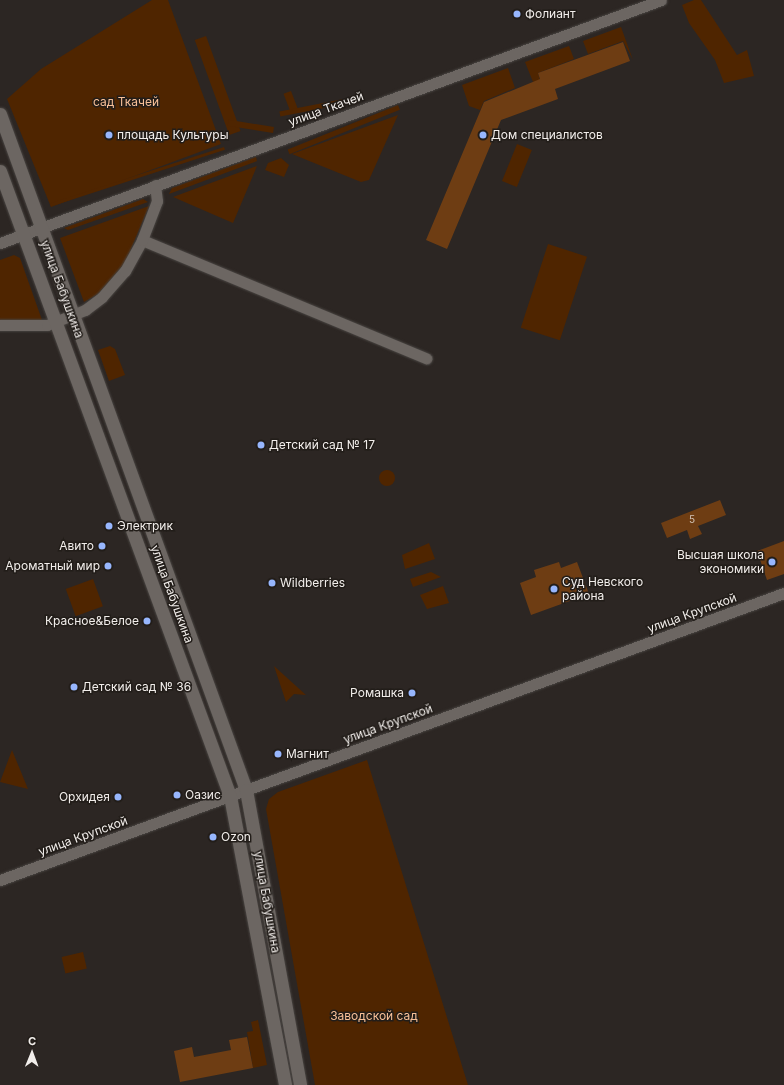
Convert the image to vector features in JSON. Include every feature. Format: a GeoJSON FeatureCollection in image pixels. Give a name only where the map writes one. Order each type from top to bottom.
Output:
{"type":"FeatureCollection","features":[{"type":"Feature","properties":{"kind":"street","name":"улица Ткачей"},"geometry":{"type":"LineString","coordinates":[[0,242],[661,0]]}},
{"type":"Feature","properties":{"kind":"street","name":"улица Бабушкина"},"geometry":{"type":"LineString","coordinates":[[0,114],[72,316],[246,790],[300,1085]]}},
{"type":"Feature","properties":{"kind":"street","name":"улица Бабушкина"},"geometry":{"type":"LineString","coordinates":[[0,171],[57,322],[230,796],[285,1085]]}},
{"type":"Feature","properties":{"kind":"street"},"geometry":{"type":"LineString","coordinates":[[0,325],[25,327],[57,322],[91,306],[115,284],[142,240],[157,201],[155,185]]}},
{"type":"Feature","properties":{"kind":"street"},"geometry":{"type":"LineString","coordinates":[[142,240],[426,358]]}},
{"type":"Feature","properties":{"kind":"street","name":"улица Крупской"},"geometry":{"type":"LineString","coordinates":[[0,880],[784,593]]}},
{"type":"Feature","properties":{"kind":"green space","name":"сад Ткачей"},"geometry":{"type":"Polygon","coordinates":[[[152,0],[168,0],[221,144],[51,207],[7,99],[41,69],[152,0]]]}},
{"type":"Feature","properties":{"kind":"green space"},"geometry":{"type":"Polygon","coordinates":[[[694,0],[701,0],[737,55],[747,50],[754,76],[724,83],[715,60],[689,23],[682,5],[694,0]]]}},
{"type":"Feature","properties":{"kind":"green space"},"geometry":{"type":"Polygon","coordinates":[[[621,27],[633,60],[623,41],[588,54],[583,41],[621,27]]]}},
{"type":"Feature","properties":{"kind":"green space"},"geometry":{"type":"Polygon","coordinates":[[[206,36],[241,131],[229,135],[195,40],[206,36]]]}},
{"type":"Feature","properties":{"kind":"green space"},"geometry":{"type":"Polygon","coordinates":[[[569,46],[574,59],[538,73],[540,80],[533,82],[525,62],[569,46]]]}},
{"type":"Feature","properties":{"kind":"green space"},"geometry":{"type":"Polygon","coordinates":[[[508,68],[515,88],[484,101],[480,110],[469,106],[462,85],[508,68]]]}},
{"type":"Feature","properties":{"kind":"green space"},"geometry":{"type":"Polygon","coordinates":[[[291,91],[298,109],[290,112],[284,94],[291,91]]]}},
{"type":"Feature","properties":{"kind":"green space"},"geometry":{"type":"Polygon","coordinates":[[[354,97],[355,102],[280,116],[279,112],[354,97]]]}},
{"type":"Feature","properties":{"kind":"green space"},"geometry":{"type":"Polygon","coordinates":[[[398,105],[400,110],[290,154],[288,150],[398,105]]]}},
{"type":"Feature","properties":{"kind":"green space"},"geometry":{"type":"Polygon","coordinates":[[[398,115],[369,180],[361,182],[292,154],[398,115]]]}},
{"type":"Feature","properties":{"kind":"green space"},"geometry":{"type":"Polygon","coordinates":[[[229,120],[274,127],[273,133],[228,126],[229,120]]]}},
{"type":"Feature","properties":{"kind":"green space"},"geometry":{"type":"Polygon","coordinates":[[[517,144],[532,150],[517,187],[502,181],[517,144]]]}},
{"type":"Feature","properties":{"kind":"green space"},"geometry":{"type":"Polygon","coordinates":[[[224,147],[225,150],[51,206],[50,204],[224,147]]]}},
{"type":"Feature","properties":{"kind":"green space"},"geometry":{"type":"Polygon","coordinates":[[[256,157],[257,161],[169,194],[172,188],[256,157]]]}},
{"type":"Feature","properties":{"kind":"green space"},"geometry":{"type":"Polygon","coordinates":[[[281,158],[289,165],[284,177],[265,170],[268,163],[281,158]]]}},
{"type":"Feature","properties":{"kind":"green space"},"geometry":{"type":"Polygon","coordinates":[[[257,166],[233,223],[173,197],[257,166]]]}},
{"type":"Feature","properties":{"kind":"green space"},"geometry":{"type":"Polygon","coordinates":[[[143,199],[148,202],[68,230],[64,228],[143,199]]]}},
{"type":"Feature","properties":{"kind":"green space"},"geometry":{"type":"Polygon","coordinates":[[[149,206],[125,263],[98,294],[84,302],[60,238],[149,206]]]}},
{"type":"Feature","properties":{"kind":"green space"},"geometry":{"type":"Polygon","coordinates":[[[548,244],[587,257],[560,340],[521,328],[548,244]]]}},
{"type":"Feature","properties":{"kind":"green space"},"geometry":{"type":"Polygon","coordinates":[[[14,255],[20,258],[42,320],[0,320],[0,260],[14,255]]]}},
{"type":"Feature","properties":{"kind":"green space"},"geometry":{"type":"Polygon","coordinates":[[[110,346],[115,349],[125,375],[109,381],[98,350],[110,346]]]}},
{"type":"Feature","properties":{"kind":"green space"},"geometry":{"type":"Polygon","coordinates":[[[387,470],[393,472],[395,478],[393,484],[387,486],[381,484],[379,478],[381,472],[387,470]]]}},
{"type":"Feature","properties":{"kind":"green space"},"geometry":{"type":"Polygon","coordinates":[[[429,543],[435,559],[405,569],[402,555],[429,543]]]}},
{"type":"Feature","properties":{"kind":"green space"},"geometry":{"type":"Polygon","coordinates":[[[431,572],[441,577],[413,587],[410,579],[431,572]]]}},
{"type":"Feature","properties":{"kind":"green space"},"geometry":{"type":"Polygon","coordinates":[[[93,579],[103,606],[76,616],[66,589],[93,579]]]}},
{"type":"Feature","properties":{"kind":"green space"},"geometry":{"type":"Polygon","coordinates":[[[443,586],[449,603],[427,609],[420,595],[443,586]]]}},
{"type":"Feature","properties":{"kind":"green space"},"geometry":{"type":"Polygon","coordinates":[[[274,666],[306,695],[294,694],[286,702],[274,666]]]}},
{"type":"Feature","properties":{"kind":"green space"},"geometry":{"type":"Polygon","coordinates":[[[12,750],[28,789],[0,782],[12,750]]]}},
{"type":"Feature","properties":{"kind":"green space","name":"Заводской сад"},"geometry":{"type":"Polygon","coordinates":[[[367,760],[468,1085],[315,1085],[266,809],[269,799],[278,792],[367,760]]]}},
{"type":"Feature","properties":{"kind":"green space"},"geometry":{"type":"Polygon","coordinates":[[[83,952],[87,969],[65,974],[62,957],[83,952]]]}},
{"type":"Feature","properties":{"kind":"green space"},"geometry":{"type":"Polygon","coordinates":[[[258,1020],[267,1065],[253,1068],[247,1032],[253,1031],[251,1022],[258,1020]]]}},
{"type":"Feature","properties":{"kind":"building","name":"Дом специалистов"},"geometry":{"type":"Polygon","coordinates":[[[623,42],[630,61],[555,89],[558,99],[501,120],[447,249],[426,240],[484,102],[540,79],[538,73],[623,42]]]}},
{"type":"Feature","properties":{"kind":"building"},"geometry":{"type":"Polygon","coordinates":[[[720,500],[726,515],[698,526],[702,534],[690,539],[687,530],[667,538],[661,523],[720,500]]]}},
{"type":"Feature","properties":{"kind":"building","name":"Высшая школа экономики"},"geometry":{"type":"Polygon","coordinates":[[[784,541],[784,574],[767,580],[757,551],[784,541]]]}},
{"type":"Feature","properties":{"kind":"building","name":"Суд Невского района"},"geometry":{"type":"Polygon","coordinates":[[[559,562],[561,568],[577,562],[589,594],[531,615],[520,583],[536,577],[534,570],[559,562]]]}},
{"type":"Feature","properties":{"kind":"building"},"geometry":{"type":"Polygon","coordinates":[[[247,1037],[253,1068],[180,1082],[174,1051],[192,1047],[194,1057],[231,1050],[229,1040],[247,1037]]]}},
{"type":"Feature","properties":{"kind":"place","name":"Фолиант"},"geometry":{"type":"Point","coordinates":[517,14]}},
{"type":"Feature","properties":{"kind":"place","name":"площадь Культуры"},"geometry":{"type":"Point","coordinates":[109,135]}},
{"type":"Feature","properties":{"kind":"place","name":"Дом специалистов"},"geometry":{"type":"Point","coordinates":[483,135]}},
{"type":"Feature","properties":{"kind":"place","name":"Детский сад № 17"},"geometry":{"type":"Point","coordinates":[261,445]}},
{"type":"Feature","properties":{"kind":"place","name":"Электрик"},"geometry":{"type":"Point","coordinates":[109,526]}},
{"type":"Feature","properties":{"kind":"place","name":"Авито"},"geometry":{"type":"Point","coordinates":[102,546]}},
{"type":"Feature","properties":{"kind":"place","name":"Высшая школа экономики"},"geometry":{"type":"Point","coordinates":[772,562]}},
{"type":"Feature","properties":{"kind":"place","name":"Ароматный мир"},"geometry":{"type":"Point","coordinates":[108,566]}},
{"type":"Feature","properties":{"kind":"place","name":"Wildberries"},"geometry":{"type":"Point","coordinates":[272,583]}},
{"type":"Feature","properties":{"kind":"place","name":"Суд Невского района"},"geometry":{"type":"Point","coordinates":[554,589]}},
{"type":"Feature","properties":{"kind":"place","name":"Красное&Белое"},"geometry":{"type":"Point","coordinates":[147,621]}},
{"type":"Feature","properties":{"kind":"place","name":"Детский сад № 36"},"geometry":{"type":"Point","coordinates":[74,687]}},
{"type":"Feature","properties":{"kind":"place","name":"Ромашка"},"geometry":{"type":"Point","coordinates":[412,693]}},
{"type":"Feature","properties":{"kind":"place","name":"Магнит"},"geometry":{"type":"Point","coordinates":[278,754]}},
{"type":"Feature","properties":{"kind":"place","name":"Оазис"},"geometry":{"type":"Point","coordinates":[177,795]}},
{"type":"Feature","properties":{"kind":"place","name":"Орхидея"},"geometry":{"type":"Point","coordinates":[118,797]}},
{"type":"Feature","properties":{"kind":"place","name":"Ozon"},"geometry":{"type":"Point","coordinates":[213,837]}}]}
